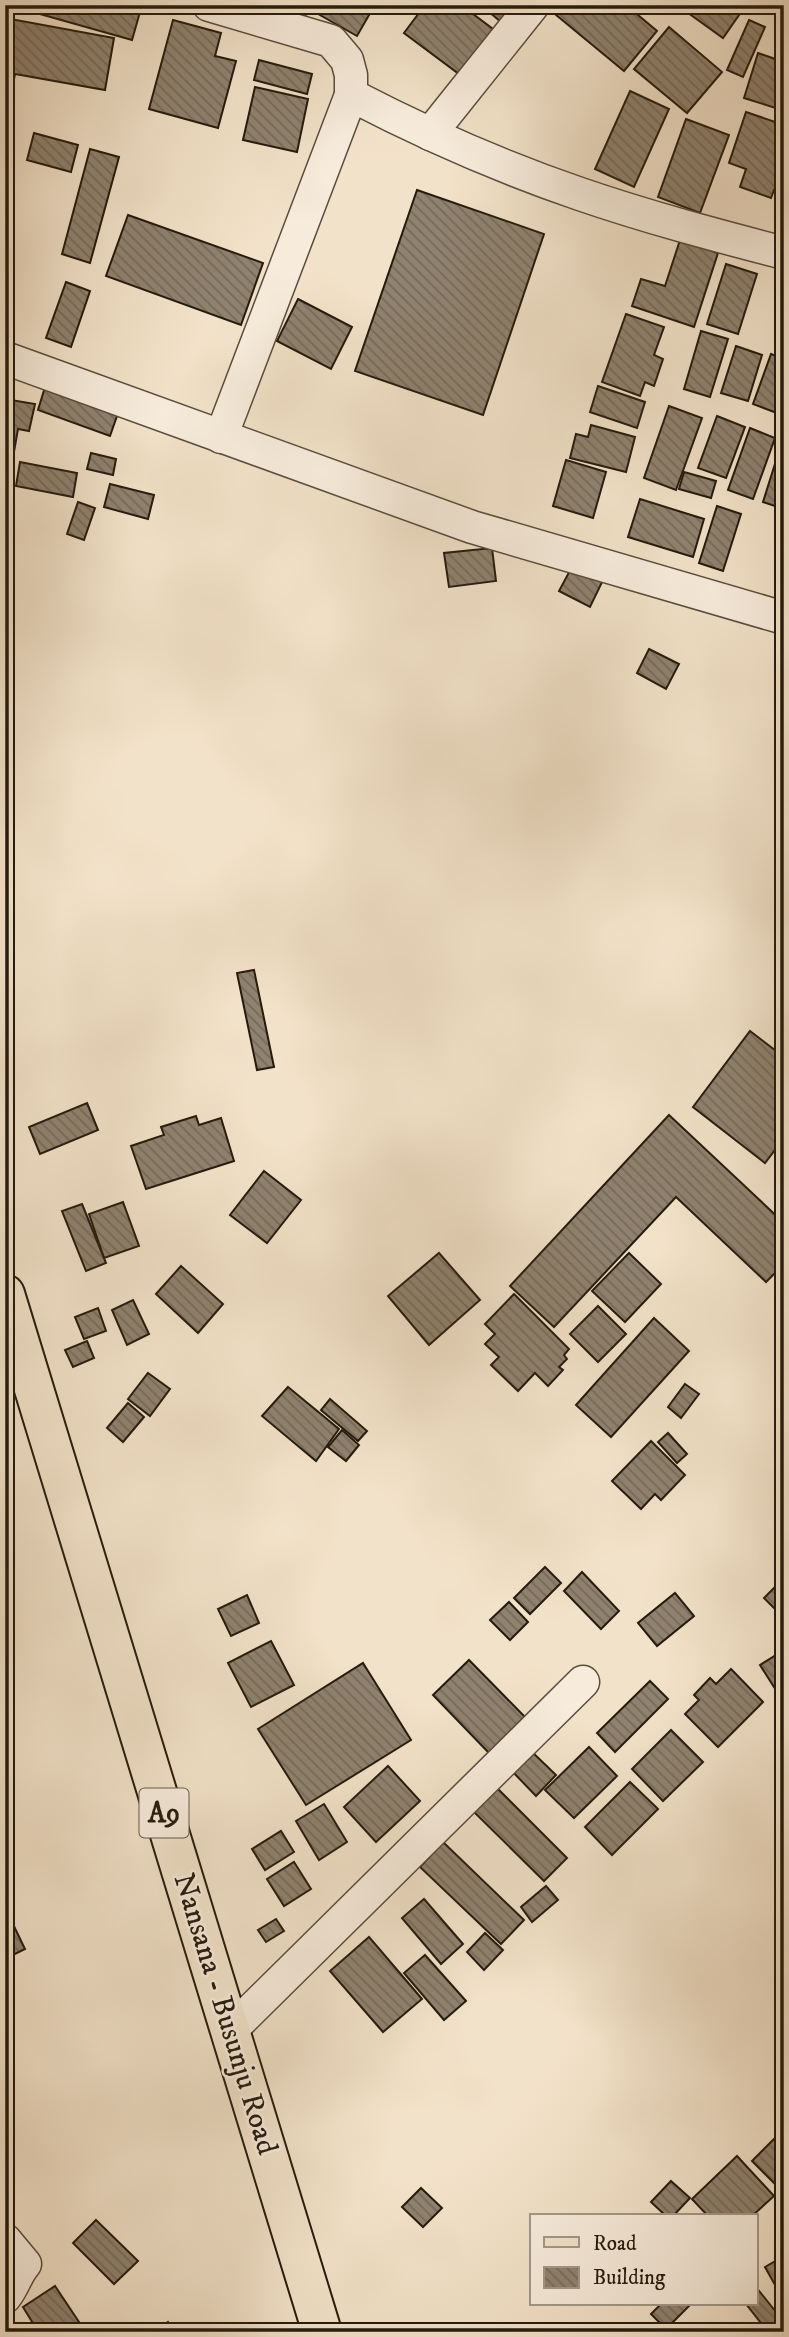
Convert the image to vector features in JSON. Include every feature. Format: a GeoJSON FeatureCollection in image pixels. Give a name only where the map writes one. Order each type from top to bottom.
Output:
{"type":"FeatureCollection","features":[{"type":"Feature","properties":{"kind":"main road","name":"Nansana - Busunju Road"},"geometry":{"type":"LineString","coordinates":[[5,1294],[322,2332]]}},
{"type":"Feature","properties":{"kind":"street"},"geometry":{"type":"LineString","coordinates":[[209,5],[331,41],[347,60],[351,75],[351,95],[221,437]]}},
{"type":"Feature","properties":{"kind":"street"},"geometry":{"type":"LineString","coordinates":[[430,134],[533,5]]}},
{"type":"Feature","properties":{"kind":"street"},"geometry":{"type":"LineString","coordinates":[[351,95],[466,151],[578,194],[671,223],[784,253]]}},
{"type":"Feature","properties":{"kind":"street"},"geometry":{"type":"LineString","coordinates":[[5,358],[472,527],[784,618]]}},
{"type":"Feature","properties":{"kind":"street"},"geometry":{"type":"LineString","coordinates":[[231,2030],[583,1682]]}},
{"type":"Feature","properties":{"kind":"street"},"geometry":{"type":"LineString","coordinates":[[5,2241],[24,2264],[5,2297]]}},
{"type":"Feature","properties":{"kind":"building"},"geometry":{"type":"Polygon","coordinates":[[[8,5],[142,5],[132,40],[8,5]]]}},
{"type":"Feature","properties":{"kind":"building"},"geometry":{"type":"Polygon","coordinates":[[[291,5],[309,5],[304,20],[287,15],[291,5]]]}},
{"type":"Feature","properties":{"kind":"building"},"geometry":{"type":"Polygon","coordinates":[[[314,5],[368,5],[373,8],[357,36],[311,10],[314,5]]]}},
{"type":"Feature","properties":{"kind":"building"},"geometry":{"type":"Polygon","coordinates":[[[425,5],[461,5],[497,32],[463,77],[404,33],[425,5]]]}},
{"type":"Feature","properties":{"kind":"building"},"geometry":{"type":"Polygon","coordinates":[[[481,5],[513,5],[501,22],[481,5]]]}},
{"type":"Feature","properties":{"kind":"building"},"geometry":{"type":"Polygon","coordinates":[[[565,5],[626,5],[657,31],[624,71],[556,15],[565,5]]]}},
{"type":"Feature","properties":{"kind":"building"},"geometry":{"type":"Polygon","coordinates":[[[687,5],[746,5],[723,38],[684,10],[687,5]]]}},
{"type":"Feature","properties":{"kind":"building"},"geometry":{"type":"Polygon","coordinates":[[[5,18],[114,38],[105,90],[15,74],[14,79],[5,77],[5,18]]]}},
{"type":"Feature","properties":{"kind":"building"},"geometry":{"type":"Polygon","coordinates":[[[173,20],[221,33],[215,56],[236,61],[218,128],[149,109],[173,20]]]}},
{"type":"Feature","properties":{"kind":"building"},"geometry":{"type":"Polygon","coordinates":[[[749,20],[765,27],[743,77],[727,70],[749,20]]]}},
{"type":"Feature","properties":{"kind":"building"},"geometry":{"type":"Polygon","coordinates":[[[669,27],[722,72],[687,113],[634,69],[669,27]]]}},
{"type":"Feature","properties":{"kind":"building"},"geometry":{"type":"Polygon","coordinates":[[[758,53],[784,62],[782,110],[744,98],[758,53]]]}},
{"type":"Feature","properties":{"kind":"building"},"geometry":{"type":"Polygon","coordinates":[[[259,60],[312,74],[307,94],[254,80],[259,60]]]}},
{"type":"Feature","properties":{"kind":"building"},"geometry":{"type":"Polygon","coordinates":[[[255,87],[308,99],[297,152],[243,140],[255,87]]]}},
{"type":"Feature","properties":{"kind":"building"},"geometry":{"type":"Polygon","coordinates":[[[630,91],[669,109],[634,187],[595,169],[630,91]]]}},
{"type":"Feature","properties":{"kind":"building"},"geometry":{"type":"Polygon","coordinates":[[[746,112],[784,125],[784,193],[774,190],[771,198],[740,187],[746,169],[729,163],[746,112]]]}},
{"type":"Feature","properties":{"kind":"building"},"geometry":{"type":"Polygon","coordinates":[[[686,119],[729,135],[700,213],[658,197],[686,119]]]}},
{"type":"Feature","properties":{"kind":"building"},"geometry":{"type":"Polygon","coordinates":[[[34,133],[78,145],[71,172],[27,160],[34,133]]]}},
{"type":"Feature","properties":{"kind":"building"},"geometry":{"type":"Polygon","coordinates":[[[90,149],[119,157],[90,263],[62,254],[90,149]]]}},
{"type":"Feature","properties":{"kind":"building"},"geometry":{"type":"Polygon","coordinates":[[[417,190],[544,234],[483,415],[355,371],[417,190]]]}},
{"type":"Feature","properties":{"kind":"building"},"geometry":{"type":"Polygon","coordinates":[[[128,215],[263,263],[241,325],[106,276],[128,215]]]}},
{"type":"Feature","properties":{"kind":"building"},"geometry":{"type":"Polygon","coordinates":[[[680,240],[718,253],[694,327],[632,306],[641,279],[665,286],[680,240]]]}},
{"type":"Feature","properties":{"kind":"building"},"geometry":{"type":"Polygon","coordinates":[[[726,264],[757,274],[738,334],[707,324],[726,264]]]}},
{"type":"Feature","properties":{"kind":"building"},"geometry":{"type":"Polygon","coordinates":[[[66,282],[90,291],[71,347],[46,338],[66,282]]]}},
{"type":"Feature","properties":{"kind":"building"},"geometry":{"type":"Polygon","coordinates":[[[298,299],[352,327],[331,369],[277,341],[298,299]]]}},
{"type":"Feature","properties":{"kind":"building"},"geometry":{"type":"Polygon","coordinates":[[[626,314],[664,327],[654,355],[663,359],[654,386],[645,382],[640,396],[602,382],[626,314]]]}},
{"type":"Feature","properties":{"kind":"building"},"geometry":{"type":"Polygon","coordinates":[[[784,316],[784,345],[776,342],[784,316]]]}},
{"type":"Feature","properties":{"kind":"building"},"geometry":{"type":"Polygon","coordinates":[[[701,331],[728,339],[710,397],[684,389],[701,331]]]}},
{"type":"Feature","properties":{"kind":"building"},"geometry":{"type":"Polygon","coordinates":[[[736,346],[762,355],[748,401],[721,393],[736,346]]]}},
{"type":"Feature","properties":{"kind":"building"},"geometry":{"type":"Polygon","coordinates":[[[771,354],[784,359],[782,415],[753,404],[771,354]]]}},
{"type":"Feature","properties":{"kind":"building"},"geometry":{"type":"Polygon","coordinates":[[[598,386],[645,402],[637,428],[590,412],[598,386]]]}},
{"type":"Feature","properties":{"kind":"building"},"geometry":{"type":"Polygon","coordinates":[[[45,387],[118,413],[110,436],[38,410],[45,387]]]}},
{"type":"Feature","properties":{"kind":"building"},"geometry":{"type":"Polygon","coordinates":[[[5,399],[35,404],[29,431],[18,429],[8,486],[5,486],[5,399]]]}},
{"type":"Feature","properties":{"kind":"building"},"geometry":{"type":"Polygon","coordinates":[[[669,406],[702,418],[676,490],[644,478],[669,406]]]}},
{"type":"Feature","properties":{"kind":"building"},"geometry":{"type":"Polygon","coordinates":[[[717,416],[745,427],[726,478],[698,468],[717,416]]]}},
{"type":"Feature","properties":{"kind":"building"},"geometry":{"type":"Polygon","coordinates":[[[591,425],[635,437],[626,472],[570,458],[576,434],[588,437],[591,425]]]}},
{"type":"Feature","properties":{"kind":"building"},"geometry":{"type":"Polygon","coordinates":[[[750,428],[775,438],[753,499],[728,490],[750,428]]]}},
{"type":"Feature","properties":{"kind":"building"},"geometry":{"type":"Polygon","coordinates":[[[780,448],[784,449],[784,509],[763,502],[780,448]]]}},
{"type":"Feature","properties":{"kind":"building"},"geometry":{"type":"Polygon","coordinates":[[[91,453],[116,459],[113,475],[87,469],[91,453]]]}},
{"type":"Feature","properties":{"kind":"building"},"geometry":{"type":"Polygon","coordinates":[[[566,460],[606,472],[593,518],[553,506],[566,460]]]}},
{"type":"Feature","properties":{"kind":"building"},"geometry":{"type":"Polygon","coordinates":[[[20,462],[77,473],[73,497],[16,486],[20,462]]]}},
{"type":"Feature","properties":{"kind":"building"},"geometry":{"type":"Polygon","coordinates":[[[684,472],[716,481],[711,498],[679,489],[684,472]]]}},
{"type":"Feature","properties":{"kind":"building"},"geometry":{"type":"Polygon","coordinates":[[[110,484],[154,495],[148,519],[104,507],[110,484]]]}},
{"type":"Feature","properties":{"kind":"building"},"geometry":{"type":"Polygon","coordinates":[[[640,499],[704,519],[693,557],[628,537],[640,499]]]}},
{"type":"Feature","properties":{"kind":"building"},"geometry":{"type":"Polygon","coordinates":[[[78,502],[95,508],[84,540],[67,534],[78,502]]]}},
{"type":"Feature","properties":{"kind":"building"},"geometry":{"type":"Polygon","coordinates":[[[717,506],[741,514],[723,571],[699,563],[717,506]]]}},
{"type":"Feature","properties":{"kind":"building"},"geometry":{"type":"Polygon","coordinates":[[[492,548],[496,581],[449,587],[444,553],[492,548]]]}},
{"type":"Feature","properties":{"kind":"building"},"geometry":{"type":"Polygon","coordinates":[[[574,563],[604,578],[590,607],[559,591],[574,563]]]}},
{"type":"Feature","properties":{"kind":"building"},"geometry":{"type":"Polygon","coordinates":[[[649,649],[679,664],[666,689],[637,673],[649,649]]]}},
{"type":"Feature","properties":{"kind":"building"},"geometry":{"type":"Polygon","coordinates":[[[254,970],[274,1067],[257,1070],[237,973],[254,970]]]}},
{"type":"Feature","properties":{"kind":"building"},"geometry":{"type":"Polygon","coordinates":[[[750,1031],[784,1057],[784,1138],[765,1163],[693,1107],[750,1031]]]}},
{"type":"Feature","properties":{"kind":"building"},"geometry":{"type":"Polygon","coordinates":[[[87,1103],[98,1130],[40,1154],[29,1127],[87,1103]]]}},
{"type":"Feature","properties":{"kind":"building"},"geometry":{"type":"Polygon","coordinates":[[[669,1115],[784,1223],[784,1264],[766,1282],[676,1197],[554,1327],[510,1286],[669,1115]]]}},
{"type":"Feature","properties":{"kind":"building"},"geometry":{"type":"Polygon","coordinates":[[[196,1116],[199,1125],[221,1118],[234,1161],[146,1189],[131,1146],[164,1135],[161,1127],[196,1116]]]}},
{"type":"Feature","properties":{"kind":"building"},"geometry":{"type":"Polygon","coordinates":[[[264,1171],[301,1200],[267,1243],[230,1215],[264,1171]]]}},
{"type":"Feature","properties":{"kind":"building"},"geometry":{"type":"Polygon","coordinates":[[[123,1202],[139,1246],[104,1258],[89,1214],[123,1202]]]}},
{"type":"Feature","properties":{"kind":"building"},"geometry":{"type":"Polygon","coordinates":[[[82,1204],[106,1263],[86,1271],[62,1211],[82,1204]]]}},
{"type":"Feature","properties":{"kind":"building"},"geometry":{"type":"Polygon","coordinates":[[[439,1253],[480,1300],[429,1345],[388,1296],[439,1253]]]}},
{"type":"Feature","properties":{"kind":"building"},"geometry":{"type":"Polygon","coordinates":[[[629,1253],[661,1284],[625,1322],[592,1291],[629,1253]]]}},
{"type":"Feature","properties":{"kind":"building"},"geometry":{"type":"Polygon","coordinates":[[[181,1266],[223,1304],[198,1333],[156,1294],[181,1266]]]}},
{"type":"Feature","properties":{"kind":"building"},"geometry":{"type":"Polygon","coordinates":[[[514,1294],[569,1349],[564,1355],[567,1359],[559,1367],[563,1370],[548,1386],[535,1373],[518,1391],[491,1365],[499,1357],[485,1344],[495,1334],[485,1324],[514,1294]]]}},
{"type":"Feature","properties":{"kind":"building"},"geometry":{"type":"Polygon","coordinates":[[[133,1300],[149,1334],[127,1345],[112,1310],[133,1300]]]}},
{"type":"Feature","properties":{"kind":"building"},"geometry":{"type":"Polygon","coordinates":[[[598,1306],[626,1334],[598,1362],[570,1334],[598,1306]]]}},
{"type":"Feature","properties":{"kind":"building"},"geometry":{"type":"Polygon","coordinates":[[[98,1308],[106,1331],[84,1339],[75,1317],[98,1308]]]}},
{"type":"Feature","properties":{"kind":"building"},"geometry":{"type":"Polygon","coordinates":[[[654,1318],[689,1351],[611,1437],[576,1405],[654,1318]]]}},
{"type":"Feature","properties":{"kind":"building"},"geometry":{"type":"Polygon","coordinates":[[[87,1341],[94,1358],[73,1367],[65,1350],[87,1341]]]}},
{"type":"Feature","properties":{"kind":"building"},"geometry":{"type":"Polygon","coordinates":[[[148,1373],[170,1389],[150,1416],[128,1399],[148,1373]]]}},
{"type":"Feature","properties":{"kind":"building"},"geometry":{"type":"Polygon","coordinates":[[[685,1384],[699,1394],[681,1418],[668,1407],[685,1384]]]}},
{"type":"Feature","properties":{"kind":"building"},"geometry":{"type":"Polygon","coordinates":[[[288,1387],[339,1429],[316,1461],[262,1416],[288,1387]]]}},
{"type":"Feature","properties":{"kind":"building"},"geometry":{"type":"Polygon","coordinates":[[[330,1399],[367,1431],[358,1441],[321,1410],[330,1399]]]}},
{"type":"Feature","properties":{"kind":"building"},"geometry":{"type":"Polygon","coordinates":[[[128,1403],[144,1417],[123,1442],[107,1428],[128,1403]]]}},
{"type":"Feature","properties":{"kind":"building"},"geometry":{"type":"Polygon","coordinates":[[[342,1430],[359,1445],[346,1461],[328,1447],[342,1430]]]}},
{"type":"Feature","properties":{"kind":"building"},"geometry":{"type":"Polygon","coordinates":[[[668,1433],[687,1454],[677,1463],[658,1442],[668,1433]]]}},
{"type":"Feature","properties":{"kind":"building"},"geometry":{"type":"Polygon","coordinates":[[[651,1441],[685,1475],[661,1500],[655,1494],[641,1509],[612,1481],[651,1441]]]}},
{"type":"Feature","properties":{"kind":"building"},"geometry":{"type":"Polygon","coordinates":[[[545,1567],[561,1583],[530,1614],[514,1598],[545,1567]]]}},
{"type":"Feature","properties":{"kind":"building"},"geometry":{"type":"Polygon","coordinates":[[[582,1572],[619,1611],[601,1629],[564,1591],[582,1572]]]}},
{"type":"Feature","properties":{"kind":"building"},"geometry":{"type":"Polygon","coordinates":[[[784,1578],[784,1618],[764,1598],[784,1578]]]}},
{"type":"Feature","properties":{"kind":"building"},"geometry":{"type":"Polygon","coordinates":[[[675,1593],[694,1616],[657,1646],[638,1623],[675,1593]]]}},
{"type":"Feature","properties":{"kind":"building"},"geometry":{"type":"Polygon","coordinates":[[[247,1595],[259,1623],[231,1636],[218,1609],[247,1595]]]}},
{"type":"Feature","properties":{"kind":"building"},"geometry":{"type":"Polygon","coordinates":[[[509,1602],[528,1622],[510,1640],[490,1620],[509,1602]]]}},
{"type":"Feature","properties":{"kind":"building"},"geometry":{"type":"Polygon","coordinates":[[[271,1641],[294,1685],[251,1707],[228,1663],[271,1641]]]}},
{"type":"Feature","properties":{"kind":"building"},"geometry":{"type":"Polygon","coordinates":[[[784,1650],[784,1680],[774,1687],[760,1665],[784,1650]]]}},
{"type":"Feature","properties":{"kind":"building"},"geometry":{"type":"Polygon","coordinates":[[[469,1660],[525,1717],[489,1753],[433,1695],[469,1660]]]}},
{"type":"Feature","properties":{"kind":"building"},"geometry":{"type":"Polygon","coordinates":[[[363,1663],[411,1740],[306,1805],[258,1729],[363,1663]]]}},
{"type":"Feature","properties":{"kind":"building"},"geometry":{"type":"Polygon","coordinates":[[[731,1669],[763,1702],[718,1747],[685,1714],[699,1700],[694,1695],[710,1678],[716,1684],[731,1669]]]}},
{"type":"Feature","properties":{"kind":"building"},"geometry":{"type":"Polygon","coordinates":[[[650,1681],[668,1699],[615,1752],[597,1733],[650,1681]]]}},
{"type":"Feature","properties":{"kind":"building"},"geometry":{"type":"Polygon","coordinates":[[[671,1730],[703,1762],[663,1801],[632,1769],[671,1730]]]}},
{"type":"Feature","properties":{"kind":"building"},"geometry":{"type":"Polygon","coordinates":[[[589,1747],[617,1776],[574,1818],[545,1790],[589,1747]]]}},
{"type":"Feature","properties":{"kind":"building"},"geometry":{"type":"Polygon","coordinates":[[[529,1749],[556,1775],[536,1796],[510,1769],[529,1749]]]}},
{"type":"Feature","properties":{"kind":"building"},"geometry":{"type":"Polygon","coordinates":[[[388,1766],[420,1801],[376,1842],[344,1807],[388,1766]]]}},
{"type":"Feature","properties":{"kind":"building"},"geometry":{"type":"Polygon","coordinates":[[[630,1782],[658,1809],[612,1855],[585,1827],[630,1782]]]}},
{"type":"Feature","properties":{"kind":"building"},"geometry":{"type":"Polygon","coordinates":[[[495,1786],[567,1858],[544,1881],[471,1809],[495,1786]]]}},
{"type":"Feature","properties":{"kind":"building"},"geometry":{"type":"Polygon","coordinates":[[[324,1804],[347,1842],[319,1860],[296,1821],[324,1804]]]}},
{"type":"Feature","properties":{"kind":"building"},"geometry":{"type":"Polygon","coordinates":[[[281,1831],[294,1852],[265,1870],[252,1849],[281,1831]]]}},
{"type":"Feature","properties":{"kind":"building"},"geometry":{"type":"Polygon","coordinates":[[[443,1842],[524,1920],[501,1944],[420,1867],[443,1842]]]}},
{"type":"Feature","properties":{"kind":"building"},"geometry":{"type":"Polygon","coordinates":[[[294,1862],[311,1889],[284,1906],[267,1879],[294,1862]]]}},
{"type":"Feature","properties":{"kind":"building"},"geometry":{"type":"Polygon","coordinates":[[[546,1886],[558,1900],[532,1922],[521,1907],[546,1886]]]}},
{"type":"Feature","properties":{"kind":"building"},"geometry":{"type":"Polygon","coordinates":[[[424,1899],[463,1944],[441,1964],[402,1918],[424,1899]]]}},
{"type":"Feature","properties":{"kind":"building"},"geometry":{"type":"Polygon","coordinates":[[[276,1919],[284,1931],[266,1942],[258,1930],[276,1919]]]}},
{"type":"Feature","properties":{"kind":"building"},"geometry":{"type":"Polygon","coordinates":[[[11,1920],[25,1949],[5,1959],[5,1923],[11,1920]]]}},
{"type":"Feature","properties":{"kind":"building"},"geometry":{"type":"Polygon","coordinates":[[[485,1933],[503,1950],[484,1970],[467,1952],[485,1933]]]}},
{"type":"Feature","properties":{"kind":"building"},"geometry":{"type":"Polygon","coordinates":[[[369,1937],[422,1999],[383,2032],[330,1971],[369,1937]]]}},
{"type":"Feature","properties":{"kind":"building"},"geometry":{"type":"Polygon","coordinates":[[[425,1955],[466,2001],[444,2020],[404,1973],[425,1955]]]}},
{"type":"Feature","properties":{"kind":"building"},"geometry":{"type":"Polygon","coordinates":[[[784,2129],[784,2193],[752,2161],[784,2129]]]}},
{"type":"Feature","properties":{"kind":"building"},"geometry":{"type":"Polygon","coordinates":[[[737,2156],[774,2196],[754,2214],[706,2214],[692,2199],[737,2156]]]}},
{"type":"Feature","properties":{"kind":"building"},"geometry":{"type":"Polygon","coordinates":[[[671,2181],[690,2198],[675,2214],[664,2214],[651,2202],[671,2181]]]}},
{"type":"Feature","properties":{"kind":"building"},"geometry":{"type":"Polygon","coordinates":[[[421,2188],[442,2208],[423,2227],[402,2207],[421,2188]]]}},
{"type":"Feature","properties":{"kind":"building"},"geometry":{"type":"Polygon","coordinates":[[[96,2220],[138,2261],[114,2284],[73,2243],[96,2220]]]}},
{"type":"Feature","properties":{"kind":"building"},"geometry":{"type":"Polygon","coordinates":[[[784,2256],[784,2280],[775,2285],[765,2267],[784,2256]]]}},
{"type":"Feature","properties":{"kind":"building"},"geometry":{"type":"Polygon","coordinates":[[[55,2286],[85,2331],[25,2332],[34,2325],[23,2307],[55,2286]]]}},
{"type":"Feature","properties":{"kind":"building"},"geometry":{"type":"Polygon","coordinates":[[[758,2290],[784,2322],[784,2332],[768,2332],[748,2306],[758,2306],[758,2290]]]}},
{"type":"Feature","properties":{"kind":"building"},"geometry":{"type":"Polygon","coordinates":[[[659,2306],[689,2306],[666,2329],[651,2314],[659,2306]]]}},
{"type":"Feature","properties":{"kind":"building"},"geometry":{"type":"Polygon","coordinates":[[[168,2322],[175,2332],[155,2332],[168,2322]]]}}]}
